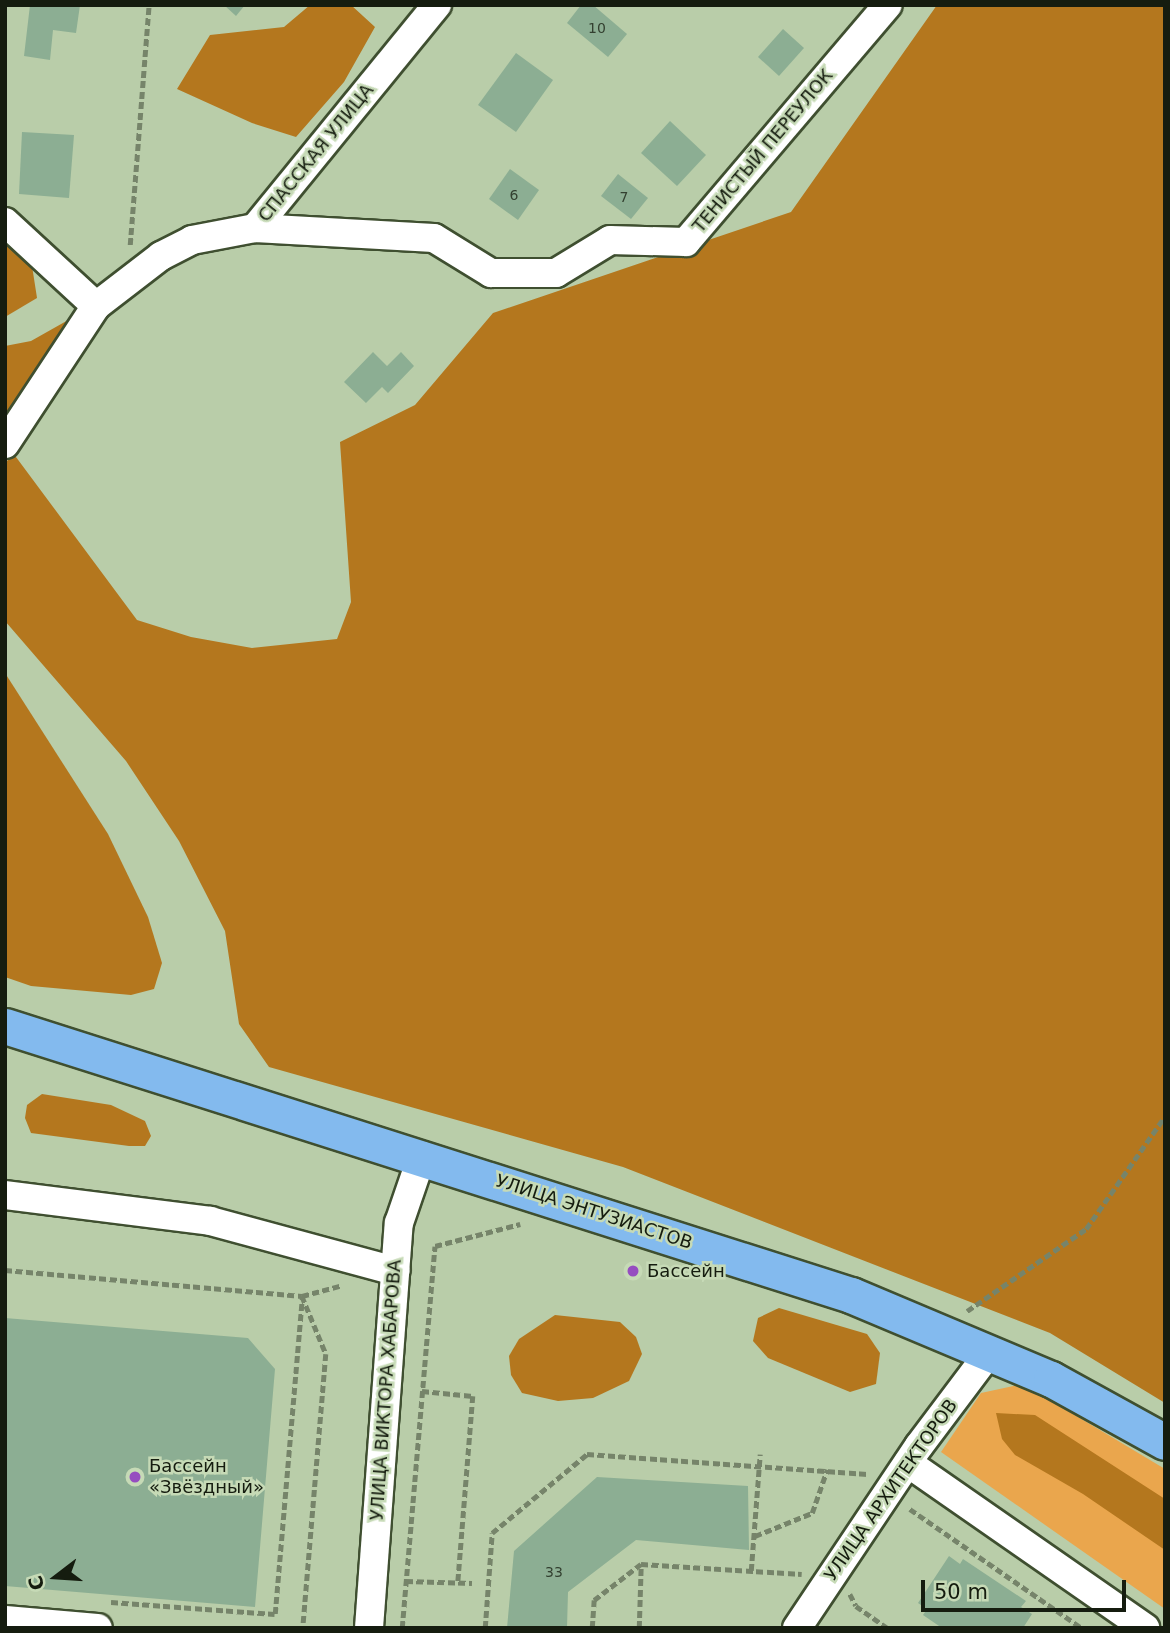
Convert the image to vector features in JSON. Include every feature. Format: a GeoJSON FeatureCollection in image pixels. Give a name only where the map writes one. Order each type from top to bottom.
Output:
{"type":"FeatureCollection","features":[{"type":"Feature","properties":{"kind":"main road","name":"УЛИЦА ЭНТУЗИАСТОВ"},"geometry":{"type":"LineString","coordinates":[[5,1026],[422,1156],[851,1296],[1051,1380],[1165,1442]]}},
{"type":"Feature","properties":{"kind":"street","name":"СПАССКАЯ УЛИЦА"},"geometry":{"type":"LineString","coordinates":[[5,444],[96,306],[130,278],[192,240],[255,229],[437,5]]}},
{"type":"Feature","properties":{"kind":"street","name":"ТЕНИСТЫЙ ПЕРЕУЛОК"},"geometry":{"type":"LineString","coordinates":[[255,229],[433,238],[491,273],[556,274],[610,240],[686,242],[888,5]]}},
{"type":"Feature","properties":{"kind":"street"},"geometry":{"type":"LineString","coordinates":[[5,222],[96,306]]}},
{"type":"Feature","properties":{"kind":"street","name":"УЛИЦА ВИКТОРА ХАБАРОВА"},"geometry":{"type":"LineString","coordinates":[[369,1628],[399,1223],[422,1156]]}},
{"type":"Feature","properties":{"kind":"street"},"geometry":{"type":"LineString","coordinates":[[5,1195],[210,1221],[395,1271]]}},
{"type":"Feature","properties":{"kind":"street","name":"УЛИЦА АРХИТЕКТОРОВ"},"geometry":{"type":"LineString","coordinates":[[797,1628],[890,1488],[988,1354]]}},
{"type":"Feature","properties":{"kind":"street"},"geometry":{"type":"LineString","coordinates":[[908,1463],[1145,1628]]}},
{"type":"Feature","properties":{"kind":"street"},"geometry":{"type":"LineString","coordinates":[[5,1620],[97,1621]]}},
{"type":"Feature","properties":{"kind":"path"},"geometry":{"type":"LineString","coordinates":[[130,278],[129,218],[149,5]]}},
{"type":"Feature","properties":{"kind":"path"},"geometry":{"type":"LineString","coordinates":[[935,1333],[1086,1229],[1165,1115]]}},
{"type":"Feature","properties":{"kind":"path"},"geometry":{"type":"LineString","coordinates":[[402,1628],[435,1246],[531,1221]]}},
{"type":"Feature","properties":{"kind":"path"},"geometry":{"type":"LineString","coordinates":[[5,1270],[302,1296],[342,1285]]}},
{"type":"Feature","properties":{"kind":"path"},"geometry":{"type":"LineString","coordinates":[[97,1621],[275,1614],[302,1296]]}},
{"type":"Feature","properties":{"kind":"path"},"geometry":{"type":"LineString","coordinates":[[302,1296],[326,1354],[303,1628]]}},
{"type":"Feature","properties":{"kind":"path"},"geometry":{"type":"LineString","coordinates":[[422,1391],[473,1396],[458,1583]]}},
{"type":"Feature","properties":{"kind":"path"},"geometry":{"type":"LineString","coordinates":[[485,1628],[492,1533],[587,1454],[878,1475],[904,1505],[1082,1628]]}},
{"type":"Feature","properties":{"kind":"path"},"geometry":{"type":"LineString","coordinates":[[592,1628],[594,1600],[641,1564],[751,1572],[760,1454]]}},
{"type":"Feature","properties":{"kind":"path"},"geometry":{"type":"LineString","coordinates":[[755,1536],[812,1513],[827,1470]]}},
{"type":"Feature","properties":{"kind":"path"},"geometry":{"type":"LineString","coordinates":[[639,1628],[641,1564]]}},
{"type":"Feature","properties":{"kind":"path"},"geometry":{"type":"LineString","coordinates":[[406,1581],[472,1583]]}},
{"type":"Feature","properties":{"kind":"shaded area"},"geometry":{"type":"Polygon","coordinates":[[[310,5],[351,5],[375,27],[344,82],[296,137],[252,123],[177,89],[210,35],[284,27],[310,5]]]}},
{"type":"Feature","properties":{"kind":"shaded area"},"geometry":{"type":"Polygon","coordinates":[[[937,5],[1165,5],[1165,1403],[1050,1333],[623,1167],[269,1067],[239,1024],[225,931],[179,841],[126,761],[5,621],[5,464],[13,453],[137,620],[191,637],[252,648],[337,639],[351,602],[340,442],[415,405],[493,313],[791,212],[937,5]]]}},
{"type":"Feature","properties":{"kind":"shaded area"},"geometry":{"type":"Polygon","coordinates":[[[5,243],[16,244],[32,266],[37,298],[5,317],[5,243]]]}},
{"type":"Feature","properties":{"kind":"shaded area"},"geometry":{"type":"Polygon","coordinates":[[[70,319],[5,425],[5,346],[31,341],[70,319]]]}},
{"type":"Feature","properties":{"kind":"shaded area"},"geometry":{"type":"Polygon","coordinates":[[[5,673],[108,834],[148,917],[162,963],[154,989],[131,995],[31,986],[5,977],[5,673]]]}},
{"type":"Feature","properties":{"kind":"shaded area"},"geometry":{"type":"Polygon","coordinates":[[[42,1094],[111,1105],[145,1121],[151,1136],[145,1146],[129,1146],[31,1133],[25,1118],[27,1105],[42,1094]]]}},
{"type":"Feature","properties":{"kind":"shaded area"},"geometry":{"type":"Polygon","coordinates":[[[779,1308],[867,1334],[880,1353],[876,1384],[850,1392],[768,1358],[753,1341],[758,1318],[779,1308]]]}},
{"type":"Feature","properties":{"kind":"shaded area"},"geometry":{"type":"Polygon","coordinates":[[[555,1315],[620,1322],[636,1337],[642,1354],[629,1381],[593,1398],[558,1401],[522,1393],[511,1375],[509,1356],[519,1339],[555,1315]]]}},
{"type":"Feature","properties":{"kind":"shaded area"},"geometry":{"type":"Polygon","coordinates":[[[1023,1384],[1165,1469],[1165,1609],[941,1452],[981,1393],[1023,1384]]]}},
{"type":"Feature","properties":{"kind":"shaded area"},"geometry":{"type":"Polygon","coordinates":[[[996,1413],[1035,1415],[1165,1499],[1165,1550],[1083,1494],[1015,1455],[1002,1439],[996,1413]]]}},
{"type":"Feature","properties":{"kind":"building"},"geometry":{"type":"Polygon","coordinates":[[[30,5],[80,5],[76,33],[53,30],[50,60],[24,56],[30,5]]]}},
{"type":"Feature","properties":{"kind":"building"},"geometry":{"type":"Polygon","coordinates":[[[224,5],[245,5],[236,16],[224,5]]]}},
{"type":"Feature","properties":{"kind":"building"},"geometry":{"type":"Polygon","coordinates":[[[581,5],[593,5],[627,34],[608,57],[567,23],[581,5]]]}},
{"type":"Feature","properties":{"kind":"building"},"geometry":{"type":"Polygon","coordinates":[[[783,29],[804,48],[779,76],[758,57],[783,29]]]}},
{"type":"Feature","properties":{"kind":"building"},"geometry":{"type":"Polygon","coordinates":[[[516,53],[553,80],[516,132],[478,105],[516,53]]]}},
{"type":"Feature","properties":{"kind":"building"},"geometry":{"type":"Polygon","coordinates":[[[670,121],[706,155],[677,186],[641,153],[670,121]]]}},
{"type":"Feature","properties":{"kind":"building"},"geometry":{"type":"Polygon","coordinates":[[[22,132],[74,135],[69,198],[19,194],[22,132]]]}},
{"type":"Feature","properties":{"kind":"building"},"geometry":{"type":"Polygon","coordinates":[[[510,169],[539,190],[518,220],[489,199],[510,169]]]}},
{"type":"Feature","properties":{"kind":"building"},"geometry":{"type":"Polygon","coordinates":[[[618,174],[648,198],[631,219],[601,196],[618,174]]]}},
{"type":"Feature","properties":{"kind":"building"},"geometry":{"type":"Polygon","coordinates":[[[373,352],[387,366],[401,352],[414,366],[388,393],[382,387],[366,403],[344,382],[373,352]]]}},
{"type":"Feature","properties":{"kind":"building","name":"Бассейн «Звёздный»"},"geometry":{"type":"Polygon","coordinates":[[[5,1318],[248,1338],[275,1369],[255,1607],[5,1586],[5,1318]]]}},
{"type":"Feature","properties":{"kind":"building"},"geometry":{"type":"Polygon","coordinates":[[[597,1477],[748,1486],[749,1550],[636,1540],[568,1592],[567,1628],[507,1628],[514,1551],[597,1477]]]}},
{"type":"Feature","properties":{"kind":"building"},"geometry":{"type":"Polygon","coordinates":[[[949,1556],[960,1564],[963,1559],[1026,1601],[1021,1607],[1032,1614],[1023,1628],[942,1628],[923,1615],[927,1609],[918,1603],[949,1556]]]}},
{"type":"Feature","properties":{"kind":"place","name":"Бассейн"},"geometry":{"type":"Point","coordinates":[633,1271]}},
{"type":"Feature","properties":{"kind":"place","name":"Бассейн «Звёздный»"},"geometry":{"type":"Point","coordinates":[135,1477]}}]}
